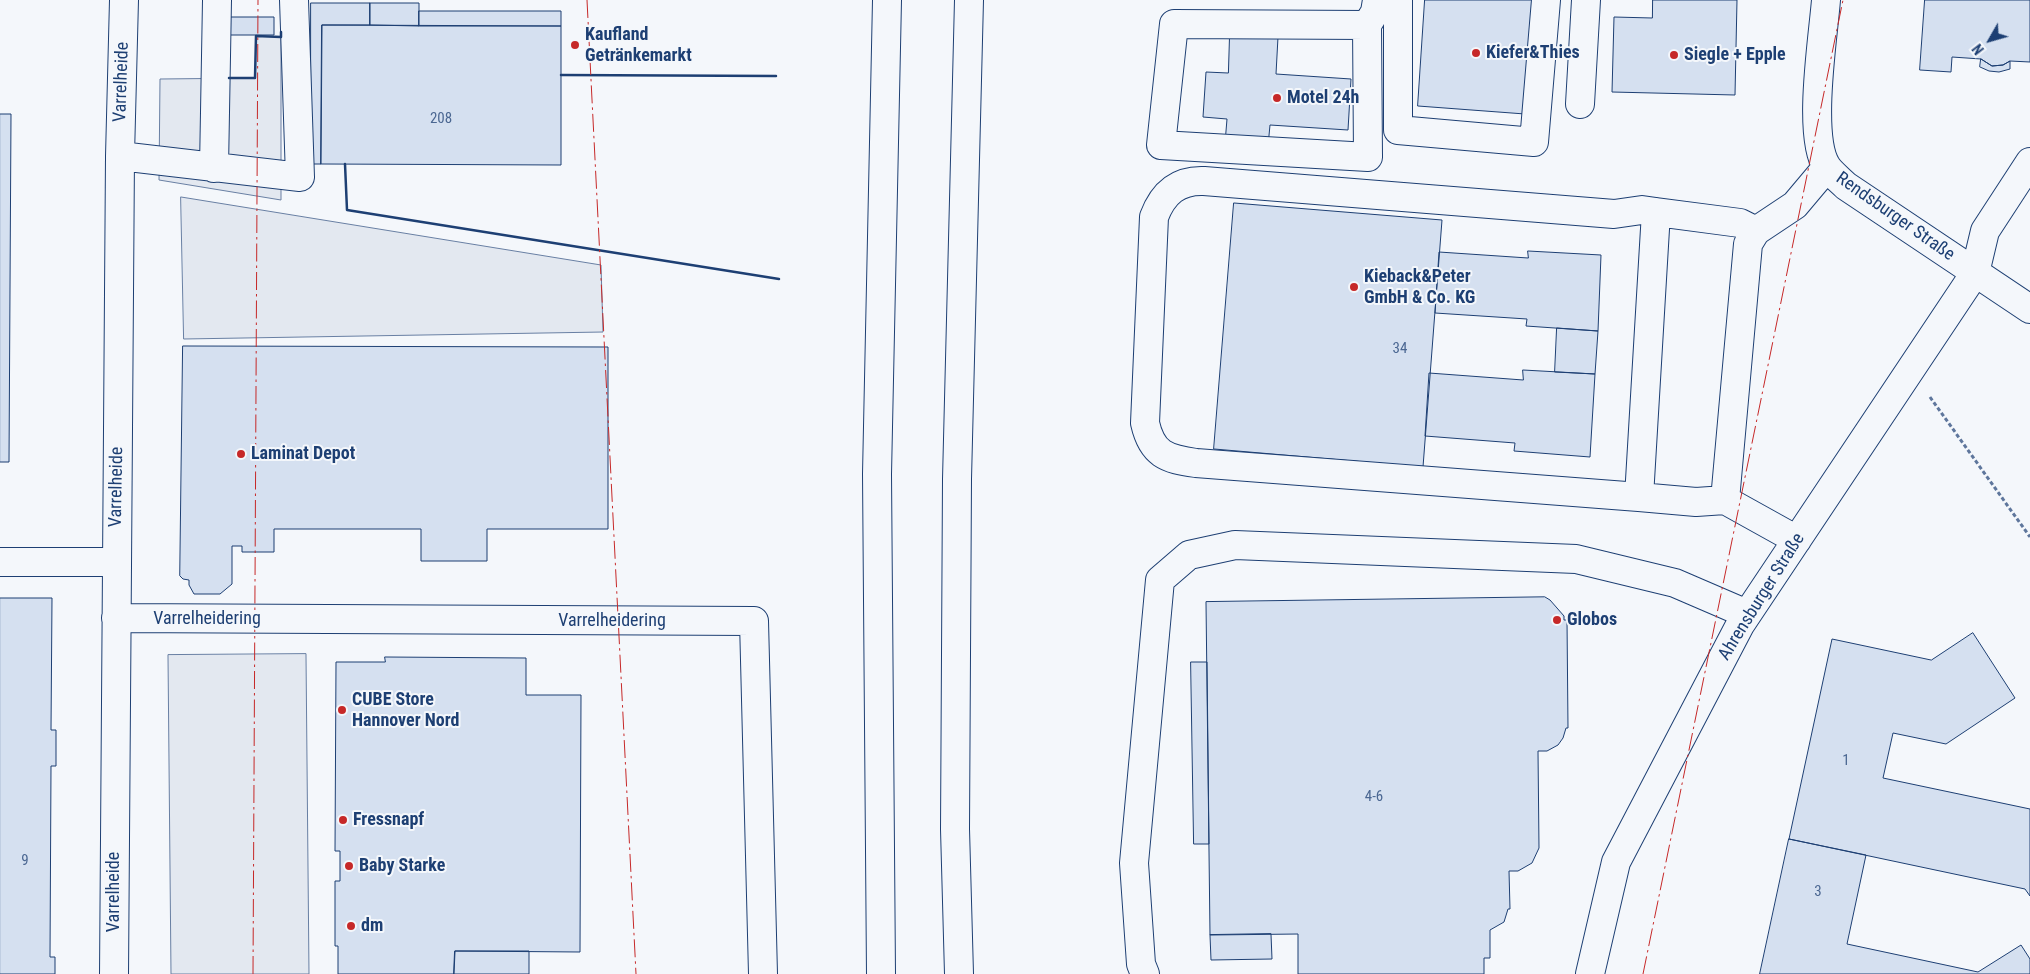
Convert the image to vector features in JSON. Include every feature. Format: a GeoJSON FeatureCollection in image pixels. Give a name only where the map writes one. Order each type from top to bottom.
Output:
{"type":"FeatureCollection","features":[{"type":"Feature","properties":{"kind":"main road","name":"Varrelheide"},"geometry":{"type":"LineString","coordinates":[[114,974],[120,156],[124,0]]}},
{"type":"Feature","properties":{"kind":"main road"},"geometry":{"type":"LineString","coordinates":[[214,168],[217,0]]}},
{"type":"Feature","properties":{"kind":"main road"},"geometry":{"type":"LineString","coordinates":[[120,156],[300,177],[294,0]]}},
{"type":"Feature","properties":{"kind":"main road"},"geometry":{"type":"LineString","coordinates":[[881,974],[876,474],[887,0]]}},
{"type":"Feature","properties":{"kind":"main road"},"geometry":{"type":"LineString","coordinates":[[958,974],[955,829],[957,479],[969,0]]}},
{"type":"Feature","properties":{"kind":"main road"},"geometry":{"type":"LineString","coordinates":[[1367,25],[1174,24],[1161,145],[1368,157],[1367,25],[1375,12],[1376,0]]}},
{"type":"Feature","properties":{"kind":"main road"},"geometry":{"type":"LineString","coordinates":[[1398,0],[1398,130],[1534,142],[1546,0]]}},
{"type":"Feature","properties":{"kind":"main road"},"geometry":{"type":"LineString","coordinates":[[1580,104],[1586,0]]}},
{"type":"Feature","properties":{"kind":"main road","name":"Rendsburger Straße"},"geometry":{"type":"LineString","coordinates":[[1826,0],[1817,120],[1819,143],[1827,167],[1846,186],[2030,309]]}},
{"type":"Feature","properties":{"kind":"main road","name":"Ahrensburger Straße"},"geometry":{"type":"LineString","coordinates":[[1590,974],[1616,862],[1747,614],[1975,273],[1985,231],[2030,162]]}},
{"type":"Feature","properties":{"kind":"main road"},"geometry":{"type":"LineString","coordinates":[[1725,500],[1748,244],[1756,231],[1795,205],[1827,167]]}},
{"type":"Feature","properties":{"kind":"main road"},"geometry":{"type":"LineString","coordinates":[[1756,231],[1740,223],[1642,210],[1614,214],[1191,180],[1178,185],[1167,194],[1159,203],[1154,217],[1145,423],[1149,438],[1156,449],[1166,457],[1196,463],[1696,502],[1725,500],[1796,540]]}},
{"type":"Feature","properties":{"kind":"main road"},"geometry":{"type":"LineString","coordinates":[[1640,498],[1656,212]]}},
{"type":"Feature","properties":{"kind":"main road"},"geometry":{"type":"LineString","coordinates":[[1145,974],[1141,964],[1134,863],[1160,580],[1189,555],[1235,545],[1576,559],[1675,583],[1747,614]]}},
{"type":"Feature","properties":{"kind":"main road"},"geometry":{"type":"LineString","coordinates":[[0,562],[117,562]]}},
{"type":"Feature","properties":{"kind":"main road","name":"Varrelheidering"},"geometry":{"type":"LineString","coordinates":[[116,618],[754,621],[763,974]]}},
{"type":"Feature","properties":{"kind":"path"},"geometry":{"type":"LineString","coordinates":[[1907,377],[1936,401],[2030,537]]}},
{"type":"Feature","properties":{"kind":"shaded area"},"geometry":{"type":"Polygon","coordinates":[[[256,36],[281,37],[281,200],[159,180],[160,79],[255,78],[256,36]]]}},
{"type":"Feature","properties":{"kind":"shaded area"},"geometry":{"type":"Polygon","coordinates":[[[181,197],[601,265],[603,332],[184,339],[181,197]]]}},
{"type":"Feature","properties":{"kind":"shaded area"},"geometry":{"type":"Polygon","coordinates":[[[306,654],[309,974],[171,974],[168,655],[306,654]]]}},
{"type":"Feature","properties":{"kind":"building","name":"Kiefer&Thies"},"geometry":{"type":"Polygon","coordinates":[[[1425,0],[1534,0],[1525,114],[1418,106],[1425,0]]]}},
{"type":"Feature","properties":{"kind":"building","name":"Siegle + Epple"},"geometry":{"type":"Polygon","coordinates":[[[1653,0],[1737,0],[1735,95],[1612,92],[1614,17],[1652,18],[1653,0]]]}},
{"type":"Feature","properties":{"kind":"building"},"geometry":{"type":"Polygon","coordinates":[[[1925,0],[2030,0],[2030,62],[2010,61],[2003,65],[1992,66],[1981,59],[1952,57],[1951,72],[1920,70],[1925,0]]]}},
{"type":"Feature","properties":{"kind":"building"},"geometry":{"type":"Polygon","coordinates":[[[311,3],[370,3],[370,25],[322,25],[321,164],[311,164],[311,3]]]}},
{"type":"Feature","properties":{"kind":"building"},"geometry":{"type":"Polygon","coordinates":[[[370,3],[419,3],[419,26],[370,25],[370,3]]]}},
{"type":"Feature","properties":{"kind":"building"},"geometry":{"type":"Polygon","coordinates":[[[419,11],[561,11],[561,26],[419,26],[419,11]]]}},
{"type":"Feature","properties":{"kind":"building"},"geometry":{"type":"Polygon","coordinates":[[[227,17],[274,17],[274,35],[226,35],[227,17]]]}},
{"type":"Feature","properties":{"kind":"building"},"geometry":{"type":"Polygon","coordinates":[[[322,25],[561,26],[561,165],[321,164],[322,25]]]}},
{"type":"Feature","properties":{"kind":"building","name":"Motel 24h"},"geometry":{"type":"Polygon","coordinates":[[[1230,34],[1278,37],[1276,74],[1351,79],[1348,130],[1270,125],[1268,146],[1225,143],[1227,119],[1203,117],[1206,72],[1228,73],[1230,34]]]}},
{"type":"Feature","properties":{"kind":"building"},"geometry":{"type":"Polygon","coordinates":[[[1981,59],[1992,66],[2003,65],[2010,61],[2010,69],[1999,72],[1989,71],[1980,67],[1981,59]]]}},
{"type":"Feature","properties":{"kind":"building"},"geometry":{"type":"Polygon","coordinates":[[[0,114],[11,114],[9,462],[0,462],[0,114]]]}},
{"type":"Feature","properties":{"kind":"building"},"geometry":{"type":"Polygon","coordinates":[[[1234,203],[1442,220],[1423,467],[1214,449],[1234,203]]]}},
{"type":"Feature","properties":{"kind":"building"},"geometry":{"type":"Polygon","coordinates":[[[1528,251],[1601,255],[1598,331],[1526,326],[1527,319],[1435,313],[1439,252],[1528,258],[1528,251]]]}},
{"type":"Feature","properties":{"kind":"building"},"geometry":{"type":"Polygon","coordinates":[[[1557,328],[1598,331],[1595,374],[1555,372],[1557,328]]]}},
{"type":"Feature","properties":{"kind":"building"},"geometry":{"type":"Polygon","coordinates":[[[183,346],[608,347],[608,529],[487,529],[487,561],[421,561],[421,529],[274,529],[274,552],[242,552],[242,546],[232,546],[232,584],[220,594],[194,594],[189,585],[189,580],[183,579],[180,576],[183,346]]]}},
{"type":"Feature","properties":{"kind":"building"},"geometry":{"type":"Polygon","coordinates":[[[1523,370],[1595,374],[1590,457],[1514,451],[1515,443],[1425,436],[1429,373],[1523,380],[1523,370]]]}},
{"type":"Feature","properties":{"kind":"building"},"geometry":{"type":"Polygon","coordinates":[[[1545,597],[1564,616],[1564,620],[1567,620],[1568,728],[1566,728],[1563,738],[1558,745],[1547,751],[1538,751],[1539,848],[1532,863],[1518,871],[1509,871],[1510,909],[1508,909],[1504,922],[1490,930],[1490,958],[1484,958],[1484,974],[1298,974],[1298,934],[1210,935],[1206,602],[1545,597]]]}},
{"type":"Feature","properties":{"kind":"building"},"geometry":{"type":"Polygon","coordinates":[[[0,598],[52,598],[51,730],[56,730],[56,766],[51,766],[50,957],[55,957],[55,974],[0,974],[0,598]]]}},
{"type":"Feature","properties":{"kind":"building"},"geometry":{"type":"Polygon","coordinates":[[[1973,633],[2015,698],[1946,744],[1893,733],[1883,778],[2030,809],[2030,896],[2025,889],[1789,839],[1832,639],[1931,660],[1973,633]]]}},
{"type":"Feature","properties":{"kind":"building"},"geometry":{"type":"Polygon","coordinates":[[[385,657],[526,658],[526,695],[581,695],[580,952],[455,951],[454,974],[338,974],[338,946],[335,946],[335,881],[340,881],[340,851],[335,851],[336,662],[385,662],[385,657]]]}},
{"type":"Feature","properties":{"kind":"building"},"geometry":{"type":"Polygon","coordinates":[[[1191,662],[1207,662],[1209,844],[1194,844],[1191,662]]]}},
{"type":"Feature","properties":{"kind":"building"},"geometry":{"type":"Polygon","coordinates":[[[1789,839],[1866,855],[1847,944],[1978,972],[2021,945],[2030,959],[2030,974],[1760,974],[1789,839]]]}},
{"type":"Feature","properties":{"kind":"building"},"geometry":{"type":"Polygon","coordinates":[[[1271,934],[1272,959],[1211,960],[1210,935],[1271,934]]]}},
{"type":"Feature","properties":{"kind":"building"},"geometry":{"type":"Polygon","coordinates":[[[455,951],[529,951],[529,974],[454,974],[455,951]]]}},
{"type":"Feature","properties":{"kind":"wall"},"geometry":{"type":"LineString","coordinates":[[229,78],[255,78],[256,36],[281,37],[281,32]]}},
{"type":"Feature","properties":{"kind":"wall"},"geometry":{"type":"LineString","coordinates":[[561,75],[776,76]]}},
{"type":"Feature","properties":{"kind":"wall"},"geometry":{"type":"LineString","coordinates":[[345,164],[347,210],[779,279]]}},
{"type":"Feature","properties":{"kind":"power"},"geometry":{"type":"LineString","coordinates":[[253,974],[258,0]]}},
{"type":"Feature","properties":{"kind":"power"},"geometry":{"type":"LineString","coordinates":[[587,0],[636,974]]}},
{"type":"Feature","properties":{"kind":"power"},"geometry":{"type":"LineString","coordinates":[[1643,974],[1843,0]]}},
{"type":"Feature","properties":{"kind":"place","name":"Kaufland Getränkemarkt"},"geometry":{"type":"Point","coordinates":[575,45]}},
{"type":"Feature","properties":{"kind":"place","name":"Kiefer&Thies"},"geometry":{"type":"Point","coordinates":[1476,53]}},
{"type":"Feature","properties":{"kind":"place","name":"Siegle + Epple"},"geometry":{"type":"Point","coordinates":[1674,55]}},
{"type":"Feature","properties":{"kind":"place","name":"Motel 24h"},"geometry":{"type":"Point","coordinates":[1277,98]}},
{"type":"Feature","properties":{"kind":"place","name":"Kieback&Peter GmbH & Co. KG"},"geometry":{"type":"Point","coordinates":[1354,287]}},
{"type":"Feature","properties":{"kind":"place","name":"Laminat Depot"},"geometry":{"type":"Point","coordinates":[241,454]}},
{"type":"Feature","properties":{"kind":"place","name":"Globos"},"geometry":{"type":"Point","coordinates":[1557,620]}},
{"type":"Feature","properties":{"kind":"place","name":"CUBE Store Hannover Nord"},"geometry":{"type":"Point","coordinates":[342,710]}},
{"type":"Feature","properties":{"kind":"place","name":"Fressnapf"},"geometry":{"type":"Point","coordinates":[343,820]}},
{"type":"Feature","properties":{"kind":"place","name":"Baby Starke"},"geometry":{"type":"Point","coordinates":[349,866]}},
{"type":"Feature","properties":{"kind":"place","name":"dm"},"geometry":{"type":"Point","coordinates":[351,926]}}]}
